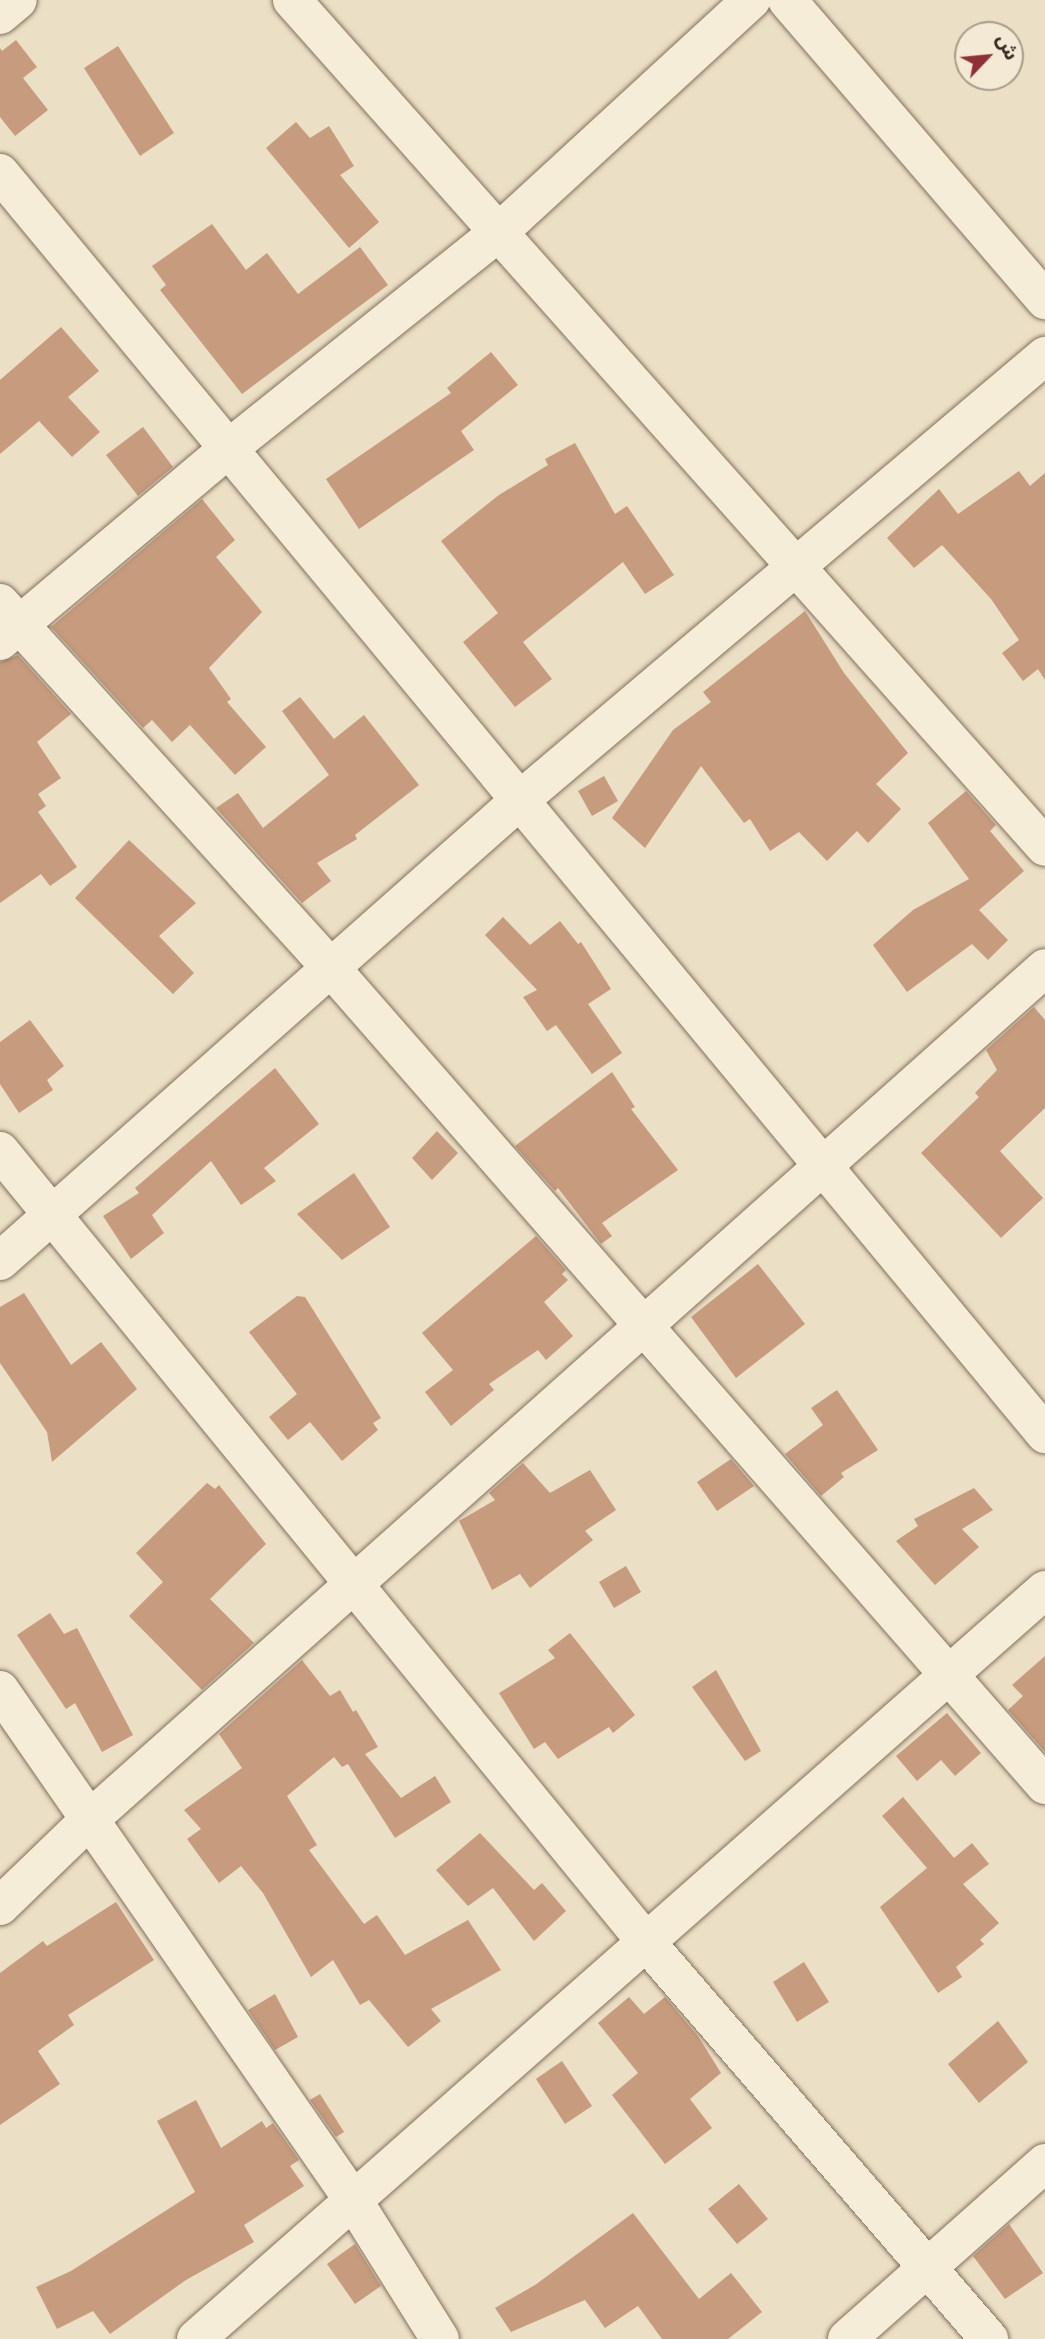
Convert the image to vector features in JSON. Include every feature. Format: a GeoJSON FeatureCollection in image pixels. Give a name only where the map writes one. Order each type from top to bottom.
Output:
{"type":"FeatureCollection","features":[{"type":"Feature","properties":{"kind":"street"},"geometry":{"type":"LineString","coordinates":[[0,15],[18,0]]}},
{"type":"Feature","properties":{"kind":"street"},"geometry":{"type":"LineString","coordinates":[[292,0],[1045,847]]}},
{"type":"Feature","properties":{"kind":"street"},"geometry":{"type":"LineString","coordinates":[[751,0],[499,232],[7,623],[331,968],[951,1673],[1045,1785]]}},
{"type":"Feature","properties":{"kind":"street"},"geometry":{"type":"LineString","coordinates":[[787,0],[1045,300]]}},
{"type":"Feature","properties":{"kind":"street"},"geometry":{"type":"LineString","coordinates":[[0,173],[1045,1434]]}},
{"type":"Feature","properties":{"kind":"street"},"geometry":{"type":"LineString","coordinates":[[0,1261],[520,800],[1045,356]]}},
{"type":"Feature","properties":{"kind":"street"},"geometry":{"type":"LineString","coordinates":[[0,1906],[90,1819],[647,1327],[1045,968]]}},
{"type":"Feature","properties":{"kind":"street"},"geometry":{"type":"LineString","coordinates":[[0,1151],[646,1942],[989,2339]]}},
{"type":"Feature","properties":{"kind":"street"},"geometry":{"type":"LineString","coordinates":[[197,2339],[1045,1590]]}},
{"type":"Feature","properties":{"kind":"street"},"geometry":{"type":"LineString","coordinates":[[0,1690],[354,2200],[440,2339]]}},
{"type":"Feature","properties":{"kind":"street"},"geometry":{"type":"LineString","coordinates":[[847,2339],[1045,2163]]}},
{"type":"Feature","properties":{"kind":"building"},"geometry":{"type":"Polygon","coordinates":[[[16,40],[37,67],[23,78],[48,110],[15,136],[0,117],[0,48],[2,51],[16,40]]]}},
{"type":"Feature","properties":{"kind":"building"},"geometry":{"type":"Polygon","coordinates":[[[118,46],[174,133],[140,156],[84,68],[118,46]]]}},
{"type":"Feature","properties":{"kind":"building"},"geometry":{"type":"Polygon","coordinates":[[[296,122],[310,138],[329,126],[354,166],[340,175],[379,222],[349,248],[266,148],[296,122]]]}},
{"type":"Feature","properties":{"kind":"building"},"geometry":{"type":"Polygon","coordinates":[[[212,224],[246,270],[267,253],[298,294],[360,247],[388,285],[242,394],[160,290],[166,285],[152,266],[212,224]]]}},
{"type":"Feature","properties":{"kind":"building"},"geometry":{"type":"Polygon","coordinates":[[[61,327],[99,371],[68,397],[100,432],[72,457],[39,421],[0,454],[0,380],[61,327]]]}},
{"type":"Feature","properties":{"kind":"building"},"geometry":{"type":"Polygon","coordinates":[[[491,352],[518,385],[461,431],[474,450],[359,529],[326,479],[451,393],[447,388],[491,352]]]}},
{"type":"Feature","properties":{"kind":"building"},"geometry":{"type":"Polygon","coordinates":[[[143,427],[173,467],[138,496],[106,455],[143,427]]]}},
{"type":"Feature","properties":{"kind":"building"},"geometry":{"type":"Polygon","coordinates":[[[575,443],[615,514],[627,506],[674,575],[645,594],[623,562],[523,642],[552,679],[515,707],[463,642],[498,613],[441,541],[499,495],[548,465],[545,459],[575,443]]]}},
{"type":"Feature","properties":{"kind":"building"},"geometry":{"type":"Polygon","coordinates":[[[1019,471],[1030,486],[1045,473],[1045,680],[1038,669],[1023,681],[1002,653],[1019,640],[991,599],[942,545],[914,568],[887,538],[939,489],[958,514],[1019,471]]]}},
{"type":"Feature","properties":{"kind":"building"},"geometry":{"type":"Polygon","coordinates":[[[202,499],[235,540],[216,557],[262,612],[209,668],[231,699],[227,702],[266,747],[235,775],[190,725],[172,742],[152,720],[143,728],[51,627],[202,499]]]}},
{"type":"Feature","properties":{"kind":"building"},"geometry":{"type":"Polygon","coordinates":[[[805,611],[844,673],[908,753],[876,784],[901,809],[868,843],[857,831],[827,861],[799,832],[770,851],[750,819],[744,823],[701,766],[645,848],[612,818],[673,730],[711,702],[703,692],[805,611]]]}},
{"type":"Feature","properties":{"kind":"building"},"geometry":{"type":"Polygon","coordinates":[[[18,655],[71,714],[37,742],[61,778],[38,794],[46,806],[38,812],[77,867],[50,886],[41,874],[0,903],[0,662],[18,655]]]}},
{"type":"Feature","properties":{"kind":"building"},"geometry":{"type":"Polygon","coordinates":[[[300,697],[334,739],[364,715],[419,785],[355,835],[357,839],[317,863],[331,881],[302,903],[216,808],[238,793],[263,828],[329,775],[282,711],[300,697]]]}},
{"type":"Feature","properties":{"kind":"building"},"geometry":{"type":"Polygon","coordinates":[[[604,776],[618,801],[592,816],[578,791],[604,776]]]}},
{"type":"Feature","properties":{"kind":"building"},"geometry":{"type":"Polygon","coordinates":[[[966,791],[996,825],[990,831],[1024,871],[979,910],[1008,940],[988,960],[972,944],[907,992],[873,945],[913,910],[969,879],[928,823],[966,791]]]}},
{"type":"Feature","properties":{"kind":"building"},"geometry":{"type":"Polygon","coordinates":[[[129,840],[196,903],[159,936],[194,973],[173,994],[75,898],[129,840]]]}},
{"type":"Feature","properties":{"kind":"building"},"geometry":{"type":"Polygon","coordinates":[[[503,917],[530,945],[560,921],[578,944],[581,942],[611,989],[588,1004],[622,1053],[592,1074],[556,1025],[547,1031],[523,997],[537,990],[485,935],[503,917]]]}},
{"type":"Feature","properties":{"kind":"building"},"geometry":{"type":"Polygon","coordinates":[[[1034,1007],[1045,1020],[1045,1108],[1000,1151],[1043,1198],[1001,1238],[921,1153],[979,1097],[975,1093],[997,1070],[986,1050],[1034,1007]]]}},
{"type":"Feature","properties":{"kind":"building"},"geometry":{"type":"Polygon","coordinates":[[[30,1020],[64,1066],[47,1080],[53,1090],[19,1113],[0,1084],[0,1042],[30,1020]]]}},
{"type":"Feature","properties":{"kind":"building"},"geometry":{"type":"Polygon","coordinates":[[[275,1068],[319,1124],[264,1168],[276,1181],[241,1205],[211,1161],[152,1215],[164,1233],[131,1259],[103,1216],[139,1193],[135,1188],[275,1068]]]}},
{"type":"Feature","properties":{"kind":"building"},"geometry":{"type":"Polygon","coordinates":[[[612,1072],[635,1107],[631,1109],[678,1170],[602,1223],[612,1236],[601,1244],[558,1188],[555,1191],[515,1146],[612,1072]]]}},
{"type":"Feature","properties":{"kind":"building"},"geometry":{"type":"Polygon","coordinates":[[[437,1131],[458,1153],[432,1180],[412,1158],[437,1131]]]}},
{"type":"Feature","properties":{"kind":"building"},"geometry":{"type":"Polygon","coordinates":[[[354,1173],[390,1227],[342,1260],[297,1214],[354,1173]]]}},
{"type":"Feature","properties":{"kind":"building"},"geometry":{"type":"Polygon","coordinates":[[[536,1236],[566,1270],[562,1274],[568,1280],[544,1302],[573,1336],[546,1360],[538,1350],[489,1384],[494,1390],[451,1426],[425,1392],[453,1370],[422,1333],[536,1236]]]}},
{"type":"Feature","properties":{"kind":"building"},"geometry":{"type":"Polygon","coordinates":[[[758,1264],[805,1324],[736,1378],[691,1317],[758,1264]]]}},
{"type":"Feature","properties":{"kind":"building"},"geometry":{"type":"Polygon","coordinates":[[[24,1293],[71,1365],[101,1342],[137,1389],[52,1462],[47,1432],[0,1363],[0,1307],[24,1293]]]}},
{"type":"Feature","properties":{"kind":"building"},"geometry":{"type":"Polygon","coordinates":[[[297,1296],[305,1297],[381,1418],[373,1423],[378,1430],[342,1461],[310,1422],[288,1440],[269,1417],[297,1394],[249,1332],[297,1296]]]}},
{"type":"Feature","properties":{"kind":"building"},"geometry":{"type":"Polygon","coordinates":[[[837,1390],[878,1450],[841,1473],[844,1477],[821,1496],[785,1454],[823,1425],[811,1408],[837,1390]]]}},
{"type":"Feature","properties":{"kind":"building"},"geometry":{"type":"Polygon","coordinates":[[[731,1459],[754,1486],[717,1511],[697,1482],[731,1459]]]}},
{"type":"Feature","properties":{"kind":"building"},"geometry":{"type":"Polygon","coordinates":[[[523,1463],[550,1493],[590,1470],[616,1510],[585,1531],[593,1540],[530,1588],[520,1574],[492,1590],[459,1521],[495,1500],[489,1493],[523,1463]]]}},
{"type":"Feature","properties":{"kind":"building"},"geometry":{"type":"Polygon","coordinates":[[[207,1483],[215,1489],[219,1485],[266,1544],[210,1599],[254,1643],[202,1690],[129,1616],[163,1582],[136,1553],[207,1483]]]}},
{"type":"Feature","properties":{"kind":"building"},"geometry":{"type":"Polygon","coordinates":[[[974,1488],[993,1510],[962,1529],[979,1547],[935,1585],[896,1541],[918,1526],[914,1519],[974,1488]]]}},
{"type":"Feature","properties":{"kind":"building"},"geometry":{"type":"Polygon","coordinates":[[[626,1566],[641,1592],[614,1608],[599,1582],[626,1566]]]}},
{"type":"Feature","properties":{"kind":"building"},"geometry":{"type":"Polygon","coordinates":[[[50,1613],[64,1634],[77,1628],[133,1735],[102,1752],[75,1703],[66,1709],[17,1635],[50,1613]]]}},
{"type":"Feature","properties":{"kind":"building"},"geometry":{"type":"Polygon","coordinates":[[[570,1633],[635,1715],[613,1733],[609,1727],[558,1759],[545,1742],[534,1749],[499,1693],[555,1658],[548,1650],[570,1633]]]}},
{"type":"Feature","properties":{"kind":"building"},"geometry":{"type":"Polygon","coordinates":[[[1045,1656],[1045,1752],[1008,1710],[1023,1696],[1012,1685],[1045,1656]]]}},
{"type":"Feature","properties":{"kind":"building"},"geometry":{"type":"Polygon","coordinates":[[[302,1660],[330,1696],[340,1690],[353,1712],[356,1710],[378,1747],[365,1754],[401,1798],[435,1776],[451,1802],[395,1838],[348,1764],[342,1767],[334,1757],[287,1796],[317,1845],[309,1850],[364,1924],[377,1915],[405,1955],[468,1920],[501,1970],[431,2009],[441,2021],[408,2047],[369,2000],[360,2005],[333,1960],[311,1977],[263,1893],[241,1866],[219,1883],[187,1839],[201,1829],[184,1810],[242,1768],[219,1734],[302,1660]]]}},
{"type":"Feature","properties":{"kind":"building"},"geometry":{"type":"Polygon","coordinates":[[[716,1670],[761,1751],[745,1761],[692,1687],[716,1670]]]}},
{"type":"Feature","properties":{"kind":"building"},"geometry":{"type":"Polygon","coordinates":[[[947,1713],[981,1753],[955,1776],[941,1760],[917,1781],[896,1756],[947,1713]]]}},
{"type":"Feature","properties":{"kind":"building"},"geometry":{"type":"Polygon","coordinates":[[[903,1797],[954,1858],[972,1843],[989,1864],[963,1884],[999,1923],[980,1940],[984,1944],[956,1967],[962,1977],[938,1993],[880,1907],[927,1868],[882,1816],[903,1797]]]}},
{"type":"Feature","properties":{"kind":"building"},"geometry":{"type":"Polygon","coordinates":[[[480,1833],[534,1890],[542,1883],[566,1911],[534,1941],[493,1888],[468,1906],[436,1870],[480,1833]]]}},
{"type":"Feature","properties":{"kind":"building"},"geometry":{"type":"Polygon","coordinates":[[[116,1902],[154,1960],[68,2015],[74,2025],[38,2051],[60,2084],[0,2125],[0,1973],[43,1941],[47,1946],[116,1902]]]}},
{"type":"Feature","properties":{"kind":"building"},"geometry":{"type":"Polygon","coordinates":[[[804,1962],[829,2002],[797,2022],[773,1982],[804,1962]]]}},
{"type":"Feature","properties":{"kind":"building"},"geometry":{"type":"Polygon","coordinates":[[[275,1994],[298,2037],[275,2050],[248,2010],[275,1994]]]}},
{"type":"Feature","properties":{"kind":"building"},"geometry":{"type":"Polygon","coordinates":[[[629,1997],[644,2014],[665,1997],[698,2036],[721,2073],[690,2099],[712,2128],[665,2164],[612,2095],[638,2073],[598,2023],[629,1997]]]}},
{"type":"Feature","properties":{"kind":"building"},"geometry":{"type":"Polygon","coordinates":[[[998,2021],[1028,2062],[979,2103],[948,2064],[998,2021]]]}},
{"type":"Feature","properties":{"kind":"building"},"geometry":{"type":"Polygon","coordinates":[[[562,2061],[592,2106],[565,2124],[536,2079],[562,2061]]]}},
{"type":"Feature","properties":{"kind":"building"},"geometry":{"type":"Polygon","coordinates":[[[320,2094],[344,2132],[336,2137],[310,2100],[320,2094]]]}},
{"type":"Feature","properties":{"kind":"building"},"geometry":{"type":"Polygon","coordinates":[[[196,2100],[221,2148],[262,2121],[266,2128],[273,2123],[299,2160],[290,2166],[304,2186],[244,2225],[254,2242],[186,2280],[110,2334],[93,2311],[57,2329],[36,2287],[71,2271],[195,2192],[157,2121],[196,2100]]]}},
{"type":"Feature","properties":{"kind":"building"},"geometry":{"type":"Polygon","coordinates":[[[739,2184],[768,2219],[737,2244],[708,2209],[739,2184]]]}},
{"type":"Feature","properties":{"kind":"building"},"geometry":{"type":"Polygon","coordinates":[[[633,2213],[699,2299],[731,2273],[762,2312],[728,2339],[662,2339],[638,2306],[605,2328],[585,2300],[511,2332],[495,2308],[535,2285],[633,2213]]]}},
{"type":"Feature","properties":{"kind":"building"},"geometry":{"type":"Polygon","coordinates":[[[1009,2224],[1043,2273],[1005,2299],[973,2256],[1009,2224]]]}},
{"type":"Feature","properties":{"kind":"building"},"geometry":{"type":"Polygon","coordinates":[[[355,2244],[381,2286],[355,2304],[327,2264],[355,2244]]]}}]}
